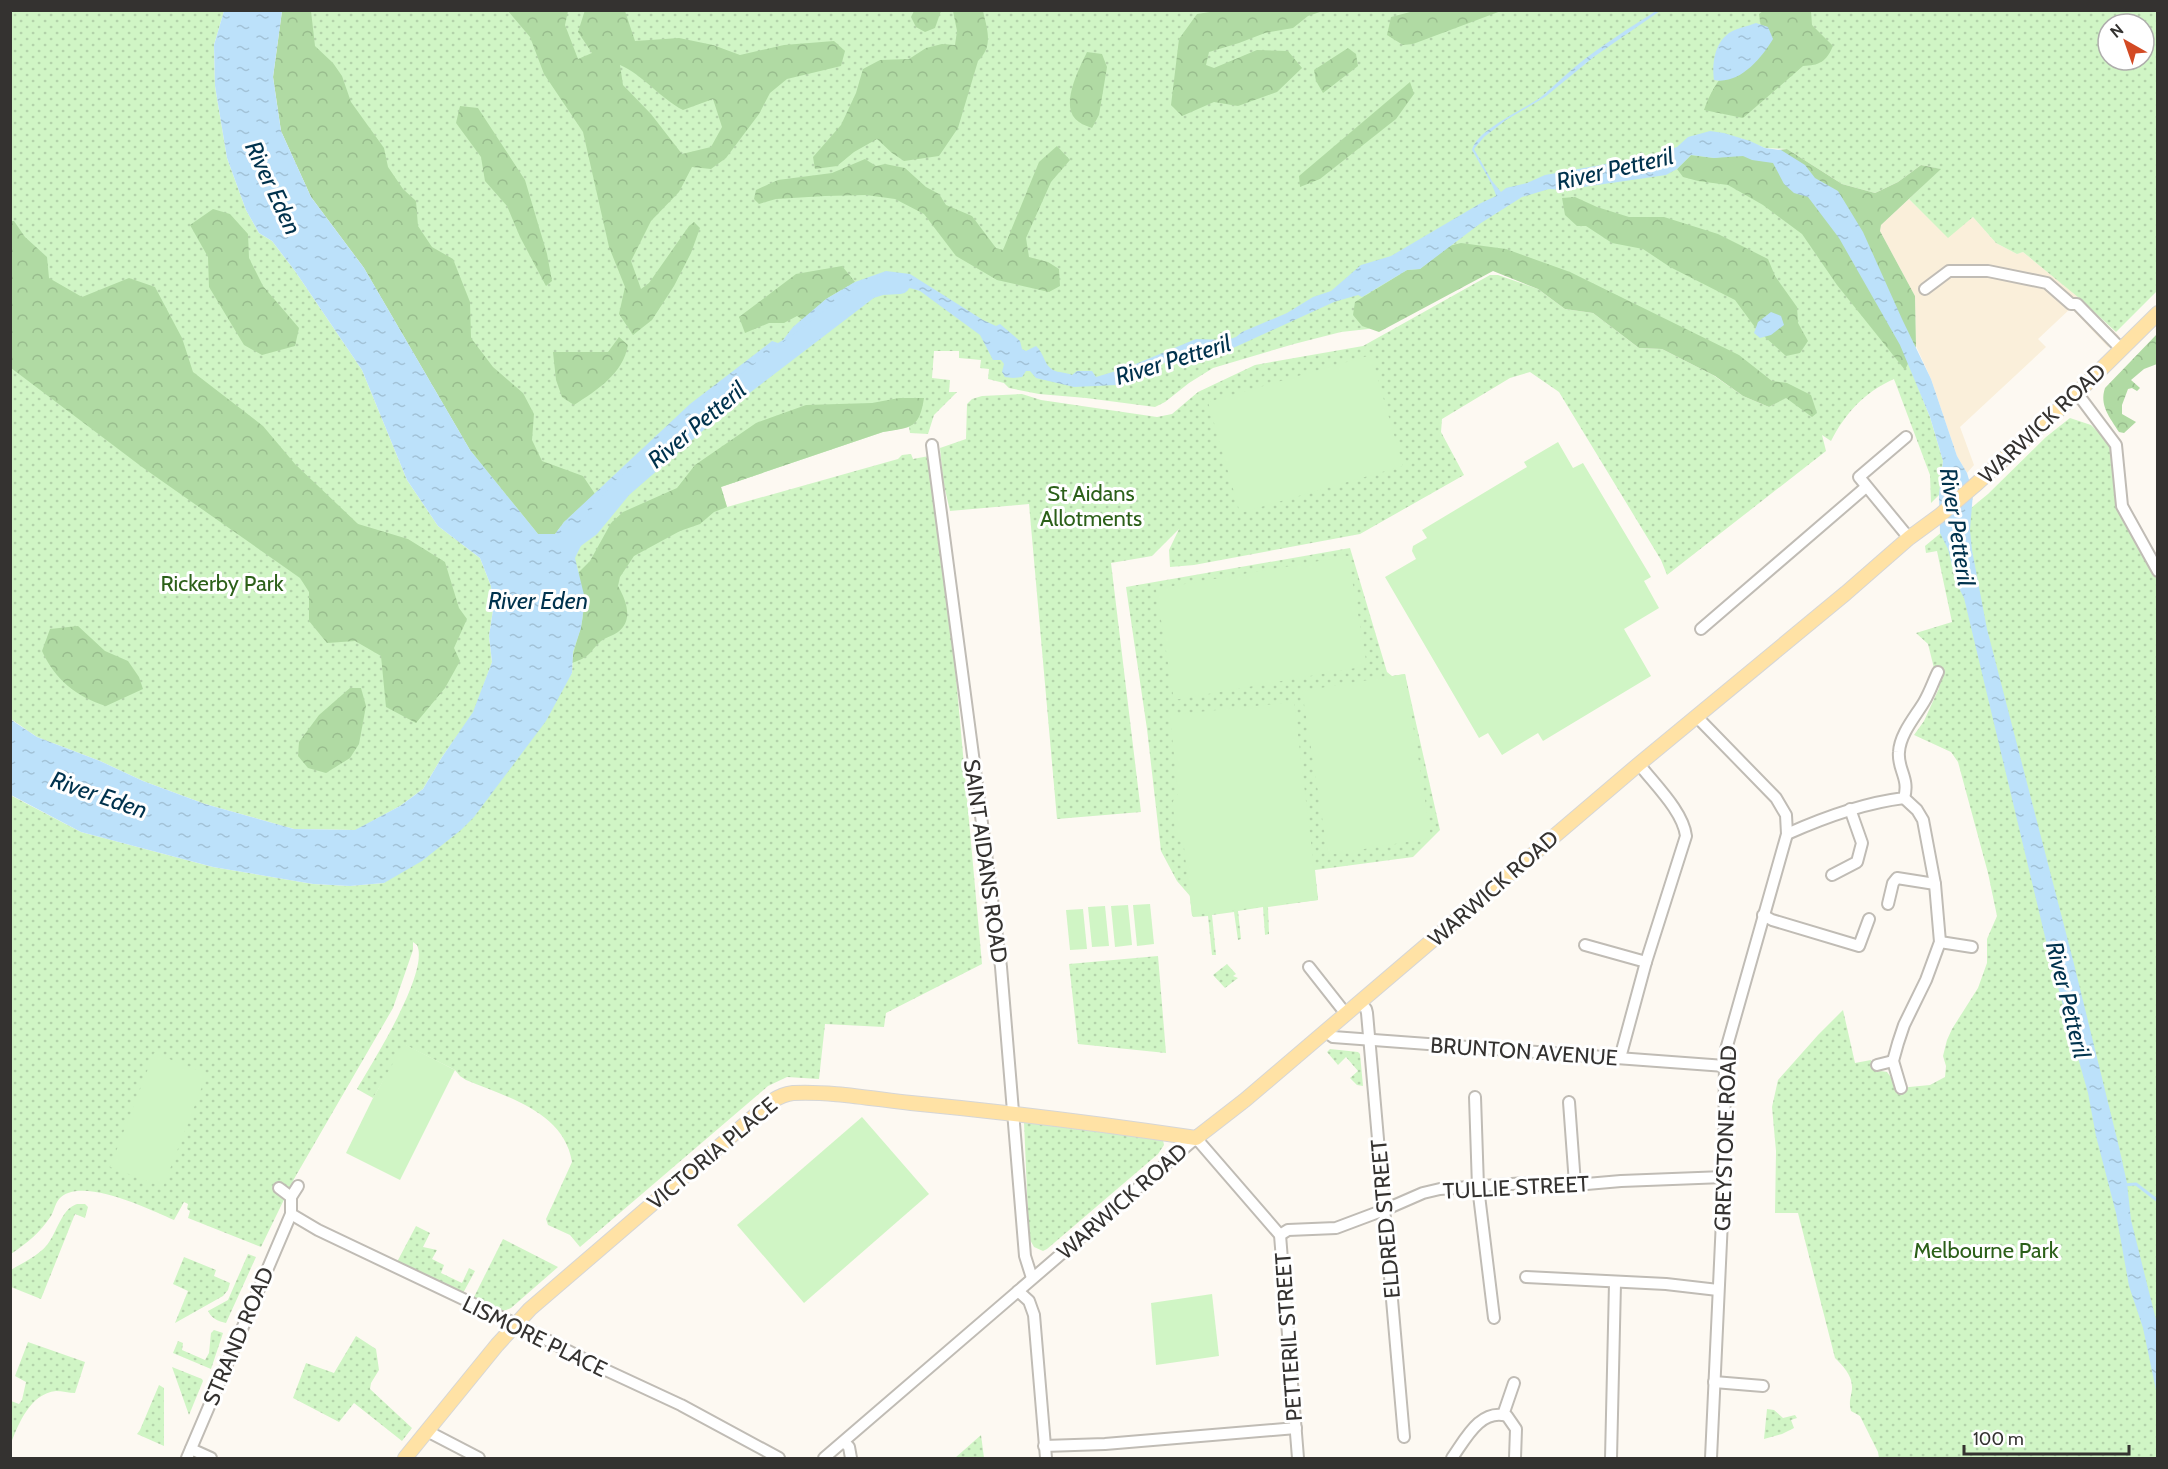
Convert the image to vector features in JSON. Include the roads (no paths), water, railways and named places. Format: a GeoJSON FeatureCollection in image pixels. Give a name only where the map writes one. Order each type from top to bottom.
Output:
{"type":"FeatureCollection","features":[{"type":"Feature","properties":{"kind":"main road","name":"WARWICK ROAD"},"geometry":{"type":"LineString","coordinates":[[1196,1138],[1245,1100],[1639,764],[1974,486],[2077,393],[2157,313]]}},
{"type":"Feature","properties":{"kind":"main road","name":"VICTORIA PLACE"},"geometry":{"type":"LineString","coordinates":[[405,1458],[530,1309],[634,1217],[783,1094],[854,1097],[1012,1113],[1196,1138]]}},
{"type":"Feature","properties":{"kind":"street"},"geometry":{"type":"LineString","coordinates":[[1925,289],[1948,271],[1988,271],[2047,283],[2071,304],[2077,304],[2121,349]]}},
{"type":"Feature","properties":{"kind":"street"},"geometry":{"type":"LineString","coordinates":[[2077,393],[2116,445],[2122,506],[2157,571]]}},
{"type":"Feature","properties":{"kind":"street"},"geometry":{"type":"LineString","coordinates":[[1906,437],[1859,477],[1909,538]]}},
{"type":"Feature","properties":{"kind":"street","name":"SAINT AIDANS ROAD"},"geometry":{"type":"LineString","coordinates":[[932,445],[1001,967],[1025,1256],[1032,1278]]}},
{"type":"Feature","properties":{"kind":"street"},"geometry":{"type":"LineString","coordinates":[[1701,628],[1866,487]]}},
{"type":"Feature","properties":{"kind":"street"},"geometry":{"type":"LineString","coordinates":[[1904,798],[1907,784],[1898,758],[1899,749],[1902,739],[1926,699],[1938,672]]}},
{"type":"Feature","properties":{"kind":"street","name":"GREYSTONE ROAD"},"geometry":{"type":"LineString","coordinates":[[1697,717],[1776,798],[1786,815],[1787,834],[1725,1053],[1724,1177],[1711,1458]]}},
{"type":"Feature","properties":{"kind":"street"},"geometry":{"type":"LineString","coordinates":[[1620,1058],[1646,962],[1686,836],[1685,826],[1679,815],[1639,764]]}},
{"type":"Feature","properties":{"kind":"street"},"geometry":{"type":"LineString","coordinates":[[1787,834],[1850,809],[1874,802],[1904,798]]}},
{"type":"Feature","properties":{"kind":"street"},"geometry":{"type":"LineString","coordinates":[[1901,1088],[1893,1061],[1904,1025],[1926,980],[1940,942],[1935,884],[1923,820],[1917,810],[1904,798]]}},
{"type":"Feature","properties":{"kind":"street"},"geometry":{"type":"LineString","coordinates":[[1832,875],[1857,862],[1862,843],[1850,809]]}},
{"type":"Feature","properties":{"kind":"street"},"geometry":{"type":"LineString","coordinates":[[1888,904],[1893,883],[1897,878],[1935,884]]}},
{"type":"Feature","properties":{"kind":"street"},"geometry":{"type":"LineString","coordinates":[[1763,915],[1772,920],[1859,946],[1869,919]]}},
{"type":"Feature","properties":{"kind":"street"},"geometry":{"type":"LineString","coordinates":[[1940,942],[1972,947]]}},
{"type":"Feature","properties":{"kind":"street"},"geometry":{"type":"LineString","coordinates":[[1585,945],[1646,962]]}},
{"type":"Feature","properties":{"kind":"street"},"geometry":{"type":"LineString","coordinates":[[1309,967],[1346,1014]]}},
{"type":"Feature","properties":{"kind":"street","name":"ELDRED STREET"},"geometry":{"type":"LineString","coordinates":[[1360,1002],[1366,1009],[1370,1039],[1404,1437]]}},
{"type":"Feature","properties":{"kind":"street","name":"BRUNTON AVENUE"},"geometry":{"type":"LineString","coordinates":[[1326,1032],[1333,1037],[1725,1066]]}},
{"type":"Feature","properties":{"kind":"street"},"geometry":{"type":"LineString","coordinates":[[1877,1065],[1893,1061]]}},
{"type":"Feature","properties":{"kind":"street"},"geometry":{"type":"LineString","coordinates":[[1475,1097],[1478,1187],[1494,1318]]}},
{"type":"Feature","properties":{"kind":"street"},"geometry":{"type":"LineString","coordinates":[[1569,1102],[1575,1184]]}},
{"type":"Feature","properties":{"kind":"street","name":"PETTERIL STREET"},"geometry":{"type":"LineString","coordinates":[[1196,1138],[1280,1235],[1298,1458]]}},
{"type":"Feature","properties":{"kind":"street","name":"WARWICK ROAD"},"geometry":{"type":"LineString","coordinates":[[825,1458],[1196,1138]]}},
{"type":"Feature","properties":{"kind":"street","name":"TULLIE STREET"},"geometry":{"type":"LineString","coordinates":[[1280,1235],[1288,1230],[1336,1228],[1432,1191],[1526,1183],[1552,1187],[1724,1177]]}},
{"type":"Feature","properties":{"kind":"street"},"geometry":{"type":"LineString","coordinates":[[291,1214],[291,1197],[298,1186]]}},
{"type":"Feature","properties":{"kind":"street"},"geometry":{"type":"LineString","coordinates":[[279,1188],[291,1197]]}},
{"type":"Feature","properties":{"kind":"street","name":"LISMORE PLACE"},"geometry":{"type":"LineString","coordinates":[[291,1214],[318,1230],[681,1405],[779,1458]]}},
{"type":"Feature","properties":{"kind":"street","name":"STRAND ROAD"},"geometry":{"type":"LineString","coordinates":[[189,1454],[291,1214]]}},
{"type":"Feature","properties":{"kind":"street"},"geometry":{"type":"LineString","coordinates":[[1526,1278],[1666,1284],[1718,1290]]}},
{"type":"Feature","properties":{"kind":"street"},"geometry":{"type":"LineString","coordinates":[[1611,1458],[1615,1282]]}},
{"type":"Feature","properties":{"kind":"street"},"geometry":{"type":"LineString","coordinates":[[1018,1291],[1029,1301],[1034,1315],[1046,1458]]}},
{"type":"Feature","properties":{"kind":"street"},"geometry":{"type":"LineString","coordinates":[[1714,1382],[1763,1386]]}},
{"type":"Feature","properties":{"kind":"street"},"geometry":{"type":"LineString","coordinates":[[1503,1414],[1514,1383]]}},
{"type":"Feature","properties":{"kind":"street"},"geometry":{"type":"LineString","coordinates":[[1452,1458],[1478,1423],[1494,1414],[1503,1414],[1510,1419],[1516,1429],[1515,1458]]}},
{"type":"Feature","properties":{"kind":"street"},"geometry":{"type":"LineString","coordinates":[[1044,1446],[1106,1444],[1296,1428]]}},
{"type":"Feature","properties":{"kind":"street"},"geometry":{"type":"LineString","coordinates":[[427,1431],[479,1458]]}},
{"type":"Feature","properties":{"kind":"street"},"geometry":{"type":"LineString","coordinates":[[844,1442],[849,1448],[851,1458]]}},
{"type":"Feature","properties":{"kind":"street"},"geometry":{"type":"LineString","coordinates":[[189,1454],[211,1458]]}},
{"type":"Feature","properties":{"kind":"water","name":"River Eden"},"geometry":{"type":"Polygon","coordinates":[[[224,11],[282,11],[273,77],[281,131],[311,197],[364,268],[470,450],[538,534],[555,534],[564,522],[690,404],[772,341],[778,343],[783,340],[793,327],[826,299],[855,282],[886,271],[910,274],[983,320],[996,326],[1000,324],[1020,341],[1022,349],[1026,351],[1036,346],[1050,368],[1072,375],[1077,371],[1092,371],[1096,377],[1126,368],[1196,339],[1227,340],[1287,313],[1313,297],[1331,291],[1361,265],[1391,256],[1496,196],[1490,180],[1472,150],[1482,135],[1541,97],[1595,51],[1656,11],[1660,11],[1595,56],[1545,97],[1506,120],[1484,137],[1474,149],[1501,192],[1506,188],[1527,183],[1545,175],[1656,155],[1677,147],[1688,137],[1710,131],[1724,133],[1765,148],[1781,150],[1805,165],[1815,178],[1838,191],[1863,232],[1931,379],[1957,456],[1967,473],[1973,493],[1970,530],[1972,550],[1987,629],[2119,1147],[2127,1183],[2131,1220],[2157,1324],[2157,1395],[2143,1328],[2129,1286],[2116,1213],[2096,1136],[2088,1093],[2052,966],[1964,598],[1957,584],[1948,549],[1940,533],[1939,495],[1943,461],[1930,417],[1900,345],[1839,238],[1808,197],[1794,193],[1784,184],[1773,163],[1752,160],[1743,156],[1714,158],[1691,155],[1677,169],[1666,175],[1563,190],[1549,189],[1522,197],[1481,223],[1420,269],[1407,270],[1362,297],[1358,295],[1334,302],[1231,349],[1170,360],[1117,385],[1074,387],[1036,378],[1030,371],[1026,371],[1022,377],[1005,377],[1002,372],[1004,364],[1001,360],[993,360],[980,335],[920,291],[894,286],[869,289],[716,406],[622,488],[590,527],[575,558],[585,599],[581,628],[573,652],[572,673],[546,721],[474,817],[422,861],[384,883],[350,886],[313,884],[213,867],[81,832],[11,795],[10,719],[37,737],[205,804],[294,829],[355,830],[400,806],[423,789],[473,712],[492,662],[489,636],[493,610],[491,586],[480,558],[438,526],[407,480],[362,370],[295,271],[272,241],[259,233],[246,210],[227,158],[215,86],[214,45],[224,11]]]}},
{"type":"Feature","properties":{"kind":"water"},"geometry":{"type":"Polygon","coordinates":[[[1756,23],[1768,27],[1773,39],[1768,47],[1756,62],[1732,79],[1714,80],[1713,67],[1720,43],[1732,31],[1756,23]]]}},
{"type":"Feature","properties":{"kind":"water"},"geometry":{"type":"Polygon","coordinates":[[[1771,312],[1781,316],[1784,325],[1771,335],[1760,338],[1754,333],[1758,322],[1771,312]]]}},
{"type":"Feature","properties":{"kind":"waterway","name":"River Petteril"},"geometry":{"type":"LineString","coordinates":[[568,543],[590,527],[622,488],[716,406],[869,289],[882,285],[900,284]]}},
{"type":"Feature","properties":{"kind":"waterway"},"geometry":{"type":"LineString","coordinates":[[2123,1185],[2136,1184],[2158,1201]]}},
{"type":"Feature","properties":{"kind":"park label","name":"St Aidans Allotments"},"geometry":{"type":"Point","coordinates":[1091,506]}},
{"type":"Feature","properties":{"kind":"park label","name":"Rickerby Park"},"geometry":{"type":"Point","coordinates":[222,583]}},
{"type":"Feature","properties":{"kind":"park label","name":"Melbourne Park"},"geometry":{"type":"Point","coordinates":[1986,1250]}}]}
